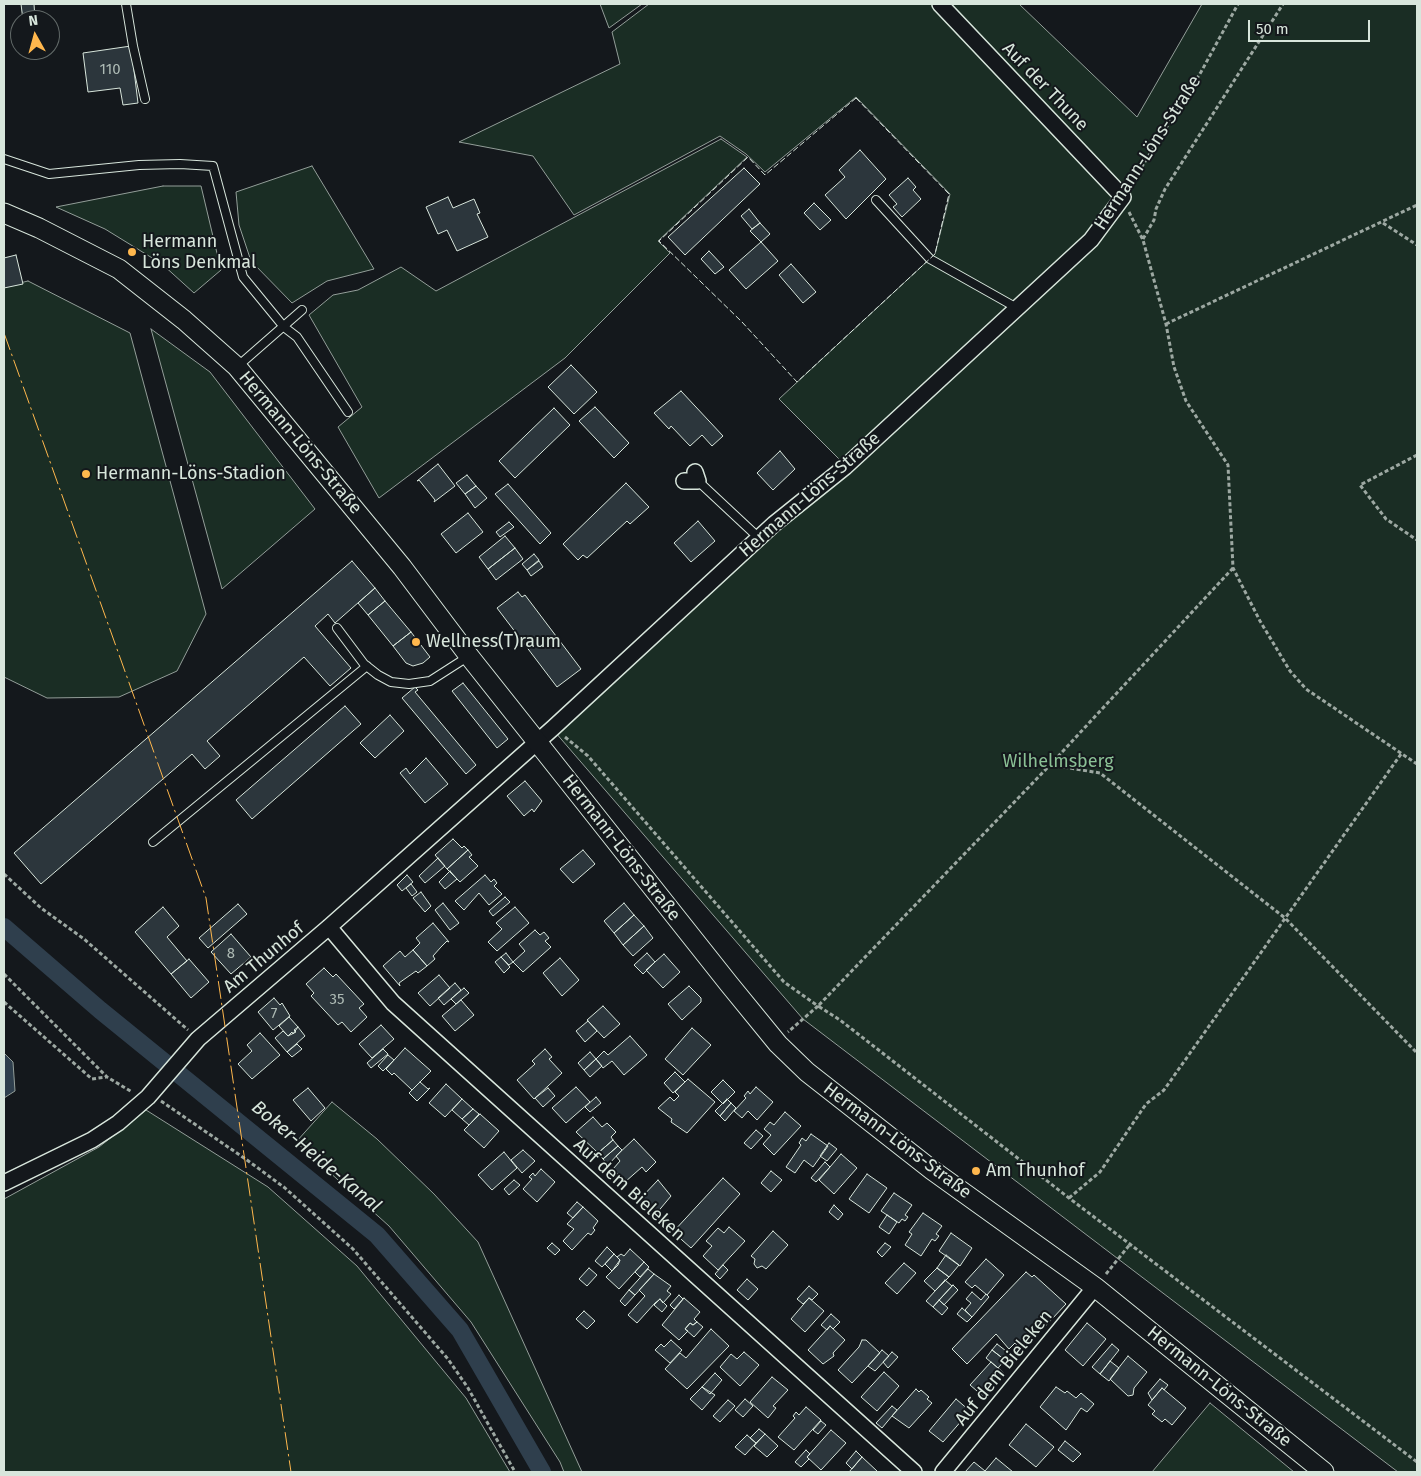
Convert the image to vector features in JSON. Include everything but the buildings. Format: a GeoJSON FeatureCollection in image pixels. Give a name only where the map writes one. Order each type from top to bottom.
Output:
{"type":"FeatureCollection","features":[{"type":"Feature","properties":{"kind":"street","name":"Auf der Thune"},"geometry":{"type":"LineString","coordinates":[[940,4],[1121,200]]}},
{"type":"Feature","properties":{"kind":"street","name":"Hermann-Löns-Straße"},"geometry":{"type":"LineString","coordinates":[[537,742],[760,538],[844,467],[1091,240],[1121,200]]}},
{"type":"Feature","properties":{"kind":"street","name":"Hermann-Löns-Straße"},"geometry":{"type":"LineString","coordinates":[[4,213],[39,228],[119,269],[184,320],[237,367],[396,560],[469,656],[778,1044],[807,1072],[868,1122],[1095,1288],[1324,1472]]}},
{"type":"Feature","properties":{"kind":"street","name":"Am Thunhof"},"geometry":{"type":"LineString","coordinates":[[4,1183],[92,1140],[118,1123],[152,1092],[195,1041],[329,927],[537,742]]}},
{"type":"Feature","properties":{"kind":"street","name":"Auf dem Bieleken"},"geometry":{"type":"LineString","coordinates":[[329,927],[393,1004],[914,1472]]}},
{"type":"Feature","properties":{"kind":"street","name":"Auf dem Bieleken"},"geometry":{"type":"LineString","coordinates":[[943,1472],[1095,1288]]}},
{"type":"Feature","properties":{"kind":"lane"},"geometry":{"type":"LineString","coordinates":[[126,4],[145,99]]}},
{"type":"Feature","properties":{"kind":"lane"},"geometry":{"type":"LineString","coordinates":[[4,159],[49,174],[139,165],[180,164],[213,166],[243,277],[284,327],[297,337],[348,412]]}},
{"type":"Feature","properties":{"kind":"lane"},"geometry":{"type":"LineString","coordinates":[[876,200],[930,259],[1017,308]]}},
{"type":"Feature","properties":{"kind":"lane"},"geometry":{"type":"LineString","coordinates":[[237,367],[302,310]]}},
{"type":"Feature","properties":{"kind":"lane"},"geometry":{"type":"LineString","coordinates":[[692,478],[760,538]]}},
{"type":"Feature","properties":{"kind":"lane"},"geometry":{"type":"LineString","coordinates":[[337,628],[367,666],[391,682],[409,684],[430,681],[469,656]]}},
{"type":"Feature","properties":{"kind":"lane"},"geometry":{"type":"LineString","coordinates":[[153,842],[367,666]]}},
{"type":"Feature","properties":{"kind":"path","name":"Hermann-Löns-Straße"},"geometry":{"type":"LineString","coordinates":[[1121,200],[1201,72],[1238,4]]}},
{"type":"Feature","properties":{"kind":"path"},"geometry":{"type":"LineString","coordinates":[[1143,240],[1154,220],[1156,209],[1166,189],[1283,4]]}},
{"type":"Feature","properties":{"kind":"path"},"geometry":{"type":"LineString","coordinates":[[1121,200],[1143,240],[1166,324],[1174,366],[1186,401],[1228,465],[1233,568],[1260,621],[1290,671],[1318,698],[1417,764]]}},
{"type":"Feature","properties":{"kind":"path"},"geometry":{"type":"LineString","coordinates":[[1166,324],[1417,205]]}},
{"type":"Feature","properties":{"kind":"path"},"geometry":{"type":"LineString","coordinates":[[1382,222],[1417,245]]}},
{"type":"Feature","properties":{"kind":"path"},"geometry":{"type":"LineString","coordinates":[[1417,455],[1360,485],[1386,520],[1417,540]]}},
{"type":"Feature","properties":{"kind":"path"},"geometry":{"type":"LineString","coordinates":[[778,1044],[794,1026],[818,1006],[1050,765],[1233,568]]}},
{"type":"Feature","properties":{"kind":"path"},"geometry":{"type":"LineString","coordinates":[[553,728],[588,756],[784,982],[847,1026],[1069,1198],[1417,1462]]}},
{"type":"Feature","properties":{"kind":"path"},"geometry":{"type":"LineString","coordinates":[[1069,1198],[1100,1172],[1146,1104],[1164,1090],[1401,754]]}},
{"type":"Feature","properties":{"kind":"path"},"geometry":{"type":"LineString","coordinates":[[1050,765],[1100,773],[1285,918],[1417,1053]]}},
{"type":"Feature","properties":{"kind":"path"},"geometry":{"type":"LineString","coordinates":[[4,874],[41,908],[84,939],[195,1041]]}},
{"type":"Feature","properties":{"kind":"path"},"geometry":{"type":"LineString","coordinates":[[4,974],[107,1077],[134,1094],[152,1092],[160,1100],[248,1160],[285,1188],[353,1249],[448,1359],[468,1388],[515,1472]]}},
{"type":"Feature","properties":{"kind":"path"},"geometry":{"type":"LineString","coordinates":[[4,1002],[92,1079],[107,1077]]}},
{"type":"Feature","properties":{"kind":"path"},"geometry":{"type":"LineString","coordinates":[[1095,1288],[1131,1244]]}},
{"type":"Feature","properties":{"kind":"green space"},"geometry":{"type":"Polygon","coordinates":[[[600,4],[642,4],[609,28],[600,4]]]}},
{"type":"Feature","properties":{"kind":"green space","name":"Wilhelmsberg"},"geometry":{"type":"Polygon","coordinates":[[[649,4],[1019,4],[1137,117],[1202,4],[1417,4],[1417,1472],[1398,1472],[803,1019],[555,732],[848,468],[779,399],[935,254],[950,194],[856,97],[765,172],[746,154],[720,136],[574,215],[533,156],[459,142],[620,64],[612,32],[649,4]]]}},
{"type":"Feature","properties":{"kind":"green space"},"geometry":{"type":"Polygon","coordinates":[[[721,139],[747,157],[658,241],[670,253],[565,358],[379,498],[338,427],[362,407],[309,315],[333,295],[358,290],[401,267],[436,291],[721,139]]]}},
{"type":"Feature","properties":{"kind":"green space"},"geometry":{"type":"Polygon","coordinates":[[[312,166],[374,269],[327,281],[292,303],[251,261],[239,225],[236,192],[312,166]]]}},
{"type":"Feature","properties":{"kind":"green space"},"geometry":{"type":"Polygon","coordinates":[[[163,186],[201,186],[221,270],[194,293],[162,264],[105,229],[56,207],[163,186]]]}},
{"type":"Feature","properties":{"kind":"green space","name":"Hermann-Löns-Stadion"},"geometry":{"type":"Polygon","coordinates":[[[28,281],[130,333],[206,614],[177,671],[119,697],[47,698],[4,677],[4,287],[28,281]]]}},
{"type":"Feature","properties":{"kind":"green space"},"geometry":{"type":"Polygon","coordinates":[[[151,329],[210,372],[315,509],[222,589],[151,329]]]}},
{"type":"Feature","properties":{"kind":"green space"},"geometry":{"type":"Polygon","coordinates":[[[332,1102],[377,1139],[434,1194],[478,1242],[582,1472],[564,1472],[560,1462],[471,1322],[389,1226],[296,1142],[332,1102]]]}},
{"type":"Feature","properties":{"kind":"green space"},"geometry":{"type":"Polygon","coordinates":[[[146,1110],[268,1187],[357,1266],[466,1398],[510,1472],[4,1472],[4,1199],[99,1147],[146,1110]]]}},
{"type":"Feature","properties":{"kind":"green space"},"geometry":{"type":"Polygon","coordinates":[[[1210,1403],[1294,1472],[1152,1472],[1210,1403]]]}},
{"type":"Feature","properties":{"kind":"water"},"geometry":{"type":"Polygon","coordinates":[[[4,1053],[13,1062],[15,1091],[4,1098],[4,1053]]]}},
{"type":"Feature","properties":{"kind":"waterway","name":"Boker-Heide-Kanal"},"geometry":{"type":"LineString","coordinates":[[4,927],[100,1010],[377,1235],[460,1330],[542,1472]]}},
{"type":"Feature","properties":{"kind":"fence"},"geometry":{"type":"LineString","coordinates":[[856,98],[949,194],[935,254],[797,382],[742,322],[659,241],[748,157],[765,175],[856,98]]}},
{"type":"Feature","properties":{"kind":"power"},"geometry":{"type":"LineString","coordinates":[[4,333],[206,898],[291,1472]]}},
{"type":"Feature","properties":{"kind":"place","name":"Hermann Löns Denkmal"},"geometry":{"type":"Point","coordinates":[132,252]}},
{"type":"Feature","properties":{"kind":"place","name":"Hermann-Löns-Stadion"},"geometry":{"type":"Point","coordinates":[86,474]}},
{"type":"Feature","properties":{"kind":"place","name":"Wellness(T)raum"},"geometry":{"type":"Point","coordinates":[416,642]}},
{"type":"Feature","properties":{"kind":"place","name":"Am Thunhof"},"geometry":{"type":"Point","coordinates":[976,1171]}}]}
